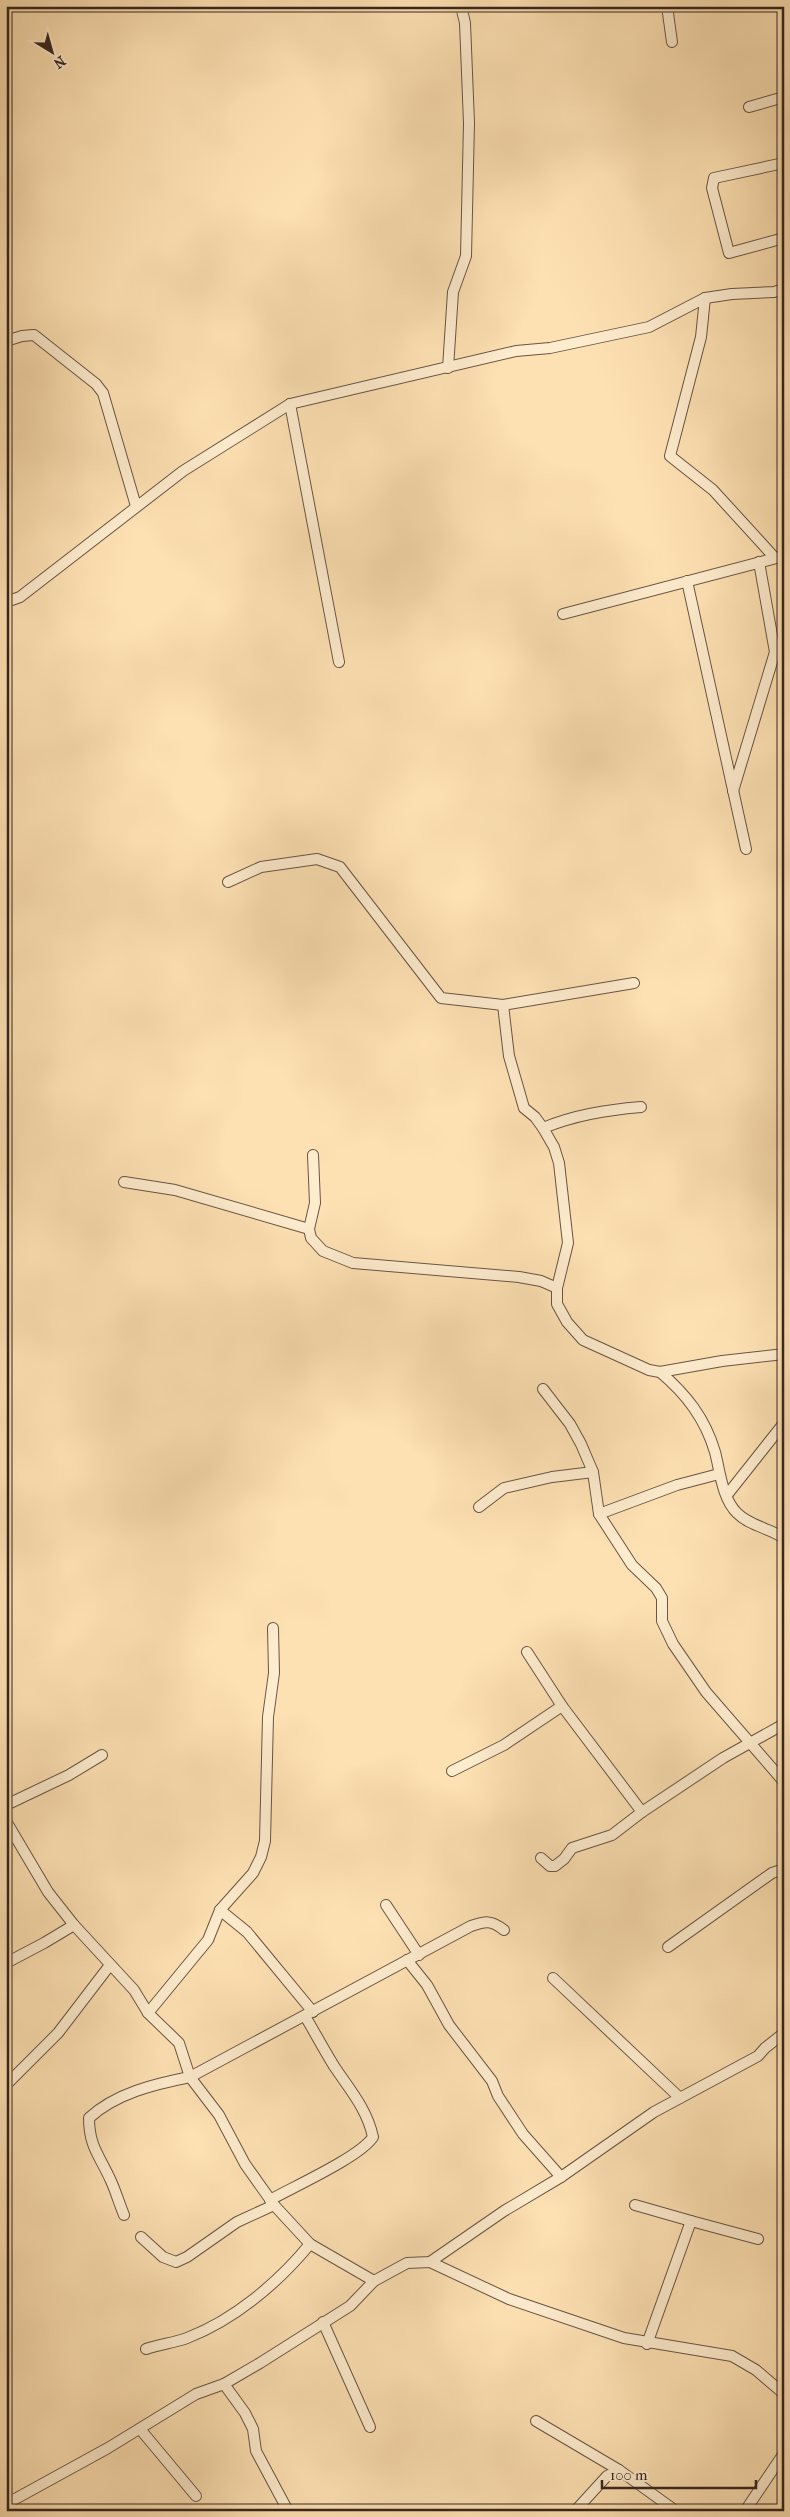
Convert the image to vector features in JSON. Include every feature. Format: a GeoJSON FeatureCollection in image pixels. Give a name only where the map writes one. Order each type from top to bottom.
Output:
{"type":"FeatureCollection","features":[{"type":"Feature","properties":{"kind":"street"},"geometry":{"type":"LineString","coordinates":[[448,368],[453,292],[466,256],[469,123],[465,22],[461,6]]}},
{"type":"Feature","properties":{"kind":"street"},"geometry":{"type":"LineString","coordinates":[[667,6],[672,42]]}},
{"type":"Feature","properties":{"kind":"street"},"geometry":{"type":"LineString","coordinates":[[749,107],[784,98]]}},
{"type":"Feature","properties":{"kind":"street"},"geometry":{"type":"LineString","coordinates":[[784,162],[714,178],[712,188],[729,253],[784,238]]}},
{"type":"Feature","properties":{"kind":"street"},"geometry":{"type":"LineString","coordinates":[[6,602],[20,597],[136,506],[183,472],[290,404],[516,351],[550,348],[649,327],[705,298],[732,294],[774,292],[784,289]]}},
{"type":"Feature","properties":{"kind":"street"},"geometry":{"type":"LineString","coordinates":[[563,614],[779,557],[713,490],[670,456],[701,337],[705,298]]}},
{"type":"Feature","properties":{"kind":"street"},"geometry":{"type":"LineString","coordinates":[[6,341],[22,336],[34,335],[96,384],[103,393],[136,506]]}},
{"type":"Feature","properties":{"kind":"street"},"geometry":{"type":"LineString","coordinates":[[290,404],[340,662]]}},
{"type":"Feature","properties":{"kind":"street"},"geometry":{"type":"LineString","coordinates":[[733,792],[775,652],[760,562]]}},
{"type":"Feature","properties":{"kind":"street"},"geometry":{"type":"LineString","coordinates":[[687,581],[746,850]]}},
{"type":"Feature","properties":{"kind":"street"},"geometry":{"type":"LineString","coordinates":[[228,882],[261,867],[317,859],[340,867],[441,998],[503,1005],[634,983]]}},
{"type":"Feature","properties":{"kind":"street"},"geometry":{"type":"LineString","coordinates":[[503,1005],[509,1056],[524,1108],[535,1117],[543,1128],[559,1162],[564,1192],[568,1243],[557,1288],[557,1304],[567,1322],[583,1340],[648,1370],[660,1372],[722,1361],[784,1354]]}},
{"type":"Feature","properties":{"kind":"street"},"geometry":{"type":"LineString","coordinates":[[543,1128],[568,1118],[596,1111],[641,1107]]}},
{"type":"Feature","properties":{"kind":"street"},"geometry":{"type":"LineString","coordinates":[[313,1155],[316,1204],[309,1229],[311,1238],[323,1251],[354,1263],[519,1277],[541,1281],[557,1288]]}},
{"type":"Feature","properties":{"kind":"street"},"geometry":{"type":"LineString","coordinates":[[124,1182],[175,1190],[309,1229]]}},
{"type":"Feature","properties":{"kind":"street"},"geometry":{"type":"LineString","coordinates":[[660,1372],[681,1390],[699,1414],[712,1446],[719,1474],[736,1512],[784,1538]]}},
{"type":"Feature","properties":{"kind":"street"},"geometry":{"type":"LineString","coordinates":[[542,1388],[570,1424],[593,1472],[599,1514],[632,1565],[656,1588],[662,1598],[662,1621],[673,1644],[706,1692],[784,1782]]}},
{"type":"Feature","properties":{"kind":"street"},"geometry":{"type":"LineString","coordinates":[[727,1495],[784,1423]]}},
{"type":"Feature","properties":{"kind":"street"},"geometry":{"type":"LineString","coordinates":[[479,1507],[504,1488],[552,1476],[593,1472]]}},
{"type":"Feature","properties":{"kind":"street"},"geometry":{"type":"LineString","coordinates":[[599,1514],[677,1485],[719,1474]]}},
{"type":"Feature","properties":{"kind":"street"},"geometry":{"type":"LineString","coordinates":[[148,2014],[208,1940],[220,1910],[253,1873],[262,1857],[265,1841],[268,1717],[274,1674],[273,1628]]}},
{"type":"Feature","properties":{"kind":"street"},"geometry":{"type":"LineString","coordinates":[[527,1652],[562,1706],[642,1812]]}},
{"type":"Feature","properties":{"kind":"street"},"geometry":{"type":"LineString","coordinates":[[452,1772],[504,1745],[562,1706]]}},
{"type":"Feature","properties":{"kind":"street"},"geometry":{"type":"LineString","coordinates":[[541,1858],[550,1866],[555,1866],[564,1859],[572,1848],[612,1835],[642,1812],[723,1758],[784,1724]]}},
{"type":"Feature","properties":{"kind":"street"},"geometry":{"type":"LineString","coordinates":[[6,1805],[69,1775],[102,1756]]}},
{"type":"Feature","properties":{"kind":"street"},"geometry":{"type":"LineString","coordinates":[[6,1821],[48,1892],[74,1925],[134,1990],[148,2014],[178,2043],[190,2078],[219,2115],[245,2164],[272,2202],[310,2244],[374,2281]]}},
{"type":"Feature","properties":{"kind":"street"},"geometry":{"type":"LineString","coordinates":[[668,1947],[772,1873],[784,1869]]}},
{"type":"Feature","properties":{"kind":"street"},"geometry":{"type":"LineString","coordinates":[[386,1905],[419,1955]]}},
{"type":"Feature","properties":{"kind":"street"},"geometry":{"type":"LineString","coordinates":[[141,2237],[163,2257],[176,2262],[187,2257],[237,2222],[348,2158],[369,2144],[373,2137],[370,2123],[360,2103],[327,2055],[309,2014],[247,1932],[220,1910]]}},
{"type":"Feature","properties":{"kind":"street"},"geometry":{"type":"LineString","coordinates":[[124,2215],[111,2180],[94,2150],[89,2134],[89,2118],[108,2102],[154,2084],[190,2078],[471,1926],[486,1921],[493,1922],[504,1930]]}},
{"type":"Feature","properties":{"kind":"street"},"geometry":{"type":"LineString","coordinates":[[6,1963],[74,1925]]}},
{"type":"Feature","properties":{"kind":"street"},"geometry":{"type":"LineString","coordinates":[[407,1960],[428,1985],[449,2025],[492,2081],[498,2096],[523,2134],[561,2177]]}},
{"type":"Feature","properties":{"kind":"street"},"geometry":{"type":"LineString","coordinates":[[6,2085],[58,2033],[110,1965]]}},
{"type":"Feature","properties":{"kind":"street"},"geometry":{"type":"LineString","coordinates":[[553,1978],[680,2098]]}},
{"type":"Feature","properties":{"kind":"street"},"geometry":{"type":"LineString","coordinates":[[430,2262],[504,2211],[561,2177],[654,2112],[758,2056],[784,2033]]}},
{"type":"Feature","properties":{"kind":"street"},"geometry":{"type":"LineString","coordinates":[[635,2205],[758,2239]]}},
{"type":"Feature","properties":{"kind":"street"},"geometry":{"type":"LineString","coordinates":[[647,2344],[691,2221]]}},
{"type":"Feature","properties":{"kind":"street"},"geometry":{"type":"LineString","coordinates":[[146,2349],[189,2337],[228,2317],[271,2283],[310,2244]]}},
{"type":"Feature","properties":{"kind":"street"},"geometry":{"type":"LineString","coordinates":[[6,2504],[140,2429],[196,2394],[224,2384],[260,2363],[350,2306],[374,2281],[407,2263],[430,2262],[509,2299],[647,2344],[732,2356],[756,2370],[784,2394]]}},
{"type":"Feature","properties":{"kind":"street"},"geometry":{"type":"LineString","coordinates":[[323,2322],[370,2427]]}},
{"type":"Feature","properties":{"kind":"street"},"geometry":{"type":"LineString","coordinates":[[224,2384],[245,2413],[253,2429],[256,2451],[287,2509]]}},
{"type":"Feature","properties":{"kind":"street"},"geometry":{"type":"LineString","coordinates":[[536,2421],[619,2470],[676,2511]]}},
{"type":"Feature","properties":{"kind":"street"},"geometry":{"type":"LineString","coordinates":[[140,2429],[196,2496]]}},
{"type":"Feature","properties":{"kind":"street"},"geometry":{"type":"LineString","coordinates":[[745,2511],[784,2453]]}},
{"type":"Feature","properties":{"kind":"street"},"geometry":{"type":"LineString","coordinates":[[575,2511],[607,2476],[619,2470]]}}]}
